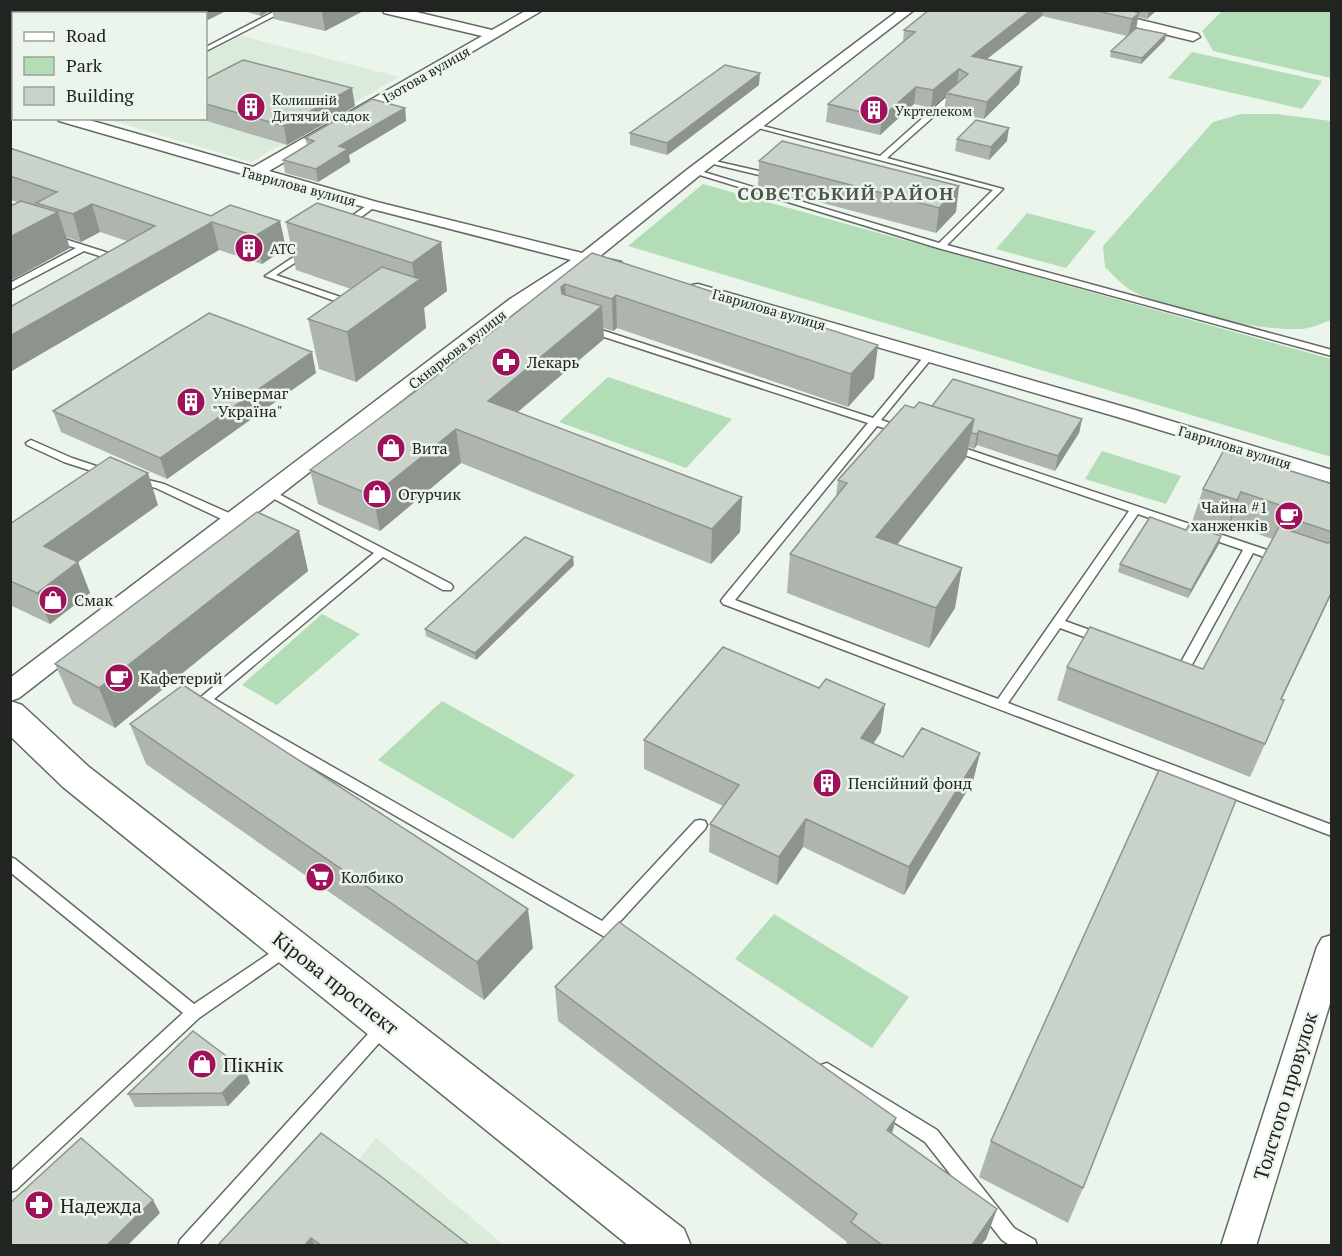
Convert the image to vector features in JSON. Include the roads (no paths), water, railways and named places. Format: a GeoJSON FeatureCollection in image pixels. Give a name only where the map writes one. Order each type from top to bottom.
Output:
{"type":"FeatureCollection","features":[{"type":"Feature","properties":{"kind":"street"},"geometry":{"type":"LineString","coordinates":[[390,10],[494,35]]}},
{"type":"Feature","properties":{"kind":"street","name":"Ізотова вулиця"},"geometry":{"type":"LineString","coordinates":[[253,174],[537,10]]}},
{"type":"Feature","properties":{"kind":"street","name":"Скнарьова вулиця"},"geometry":{"type":"LineString","coordinates":[[10,692],[516,303],[585,259],[701,166],[908,10]]}},
{"type":"Feature","properties":{"kind":"street"},"geometry":{"type":"LineString","coordinates":[[1082,10],[1193,36]]}},
{"type":"Feature","properties":{"kind":"street","name":"Гаврилова вулиця"},"geometry":{"type":"LineString","coordinates":[[71,120],[253,174],[372,206],[629,270]]}},
{"type":"Feature","properties":{"kind":"street","name":"Гаврилова вулиця"},"geometry":{"type":"LineString","coordinates":[[683,285],[1128,414],[1332,477]]}},
{"type":"Feature","properties":{"kind":"street","name":"Кірова проспект"},"geometry":{"type":"LineString","coordinates":[[10,714],[76,777],[666,1245]]}},
{"type":"Feature","properties":{"kind":"street","name":"Толстого провулок"},"geometry":{"type":"LineString","coordinates":[[1238,1245],[1332,947]]}},
{"type":"Feature","properties":{"kind":"lane"},"geometry":{"type":"LineString","coordinates":[[207,48],[283,10]]}},
{"type":"Feature","properties":{"kind":"lane"},"geometry":{"type":"LineString","coordinates":[[882,158],[959,91]]}},
{"type":"Feature","properties":{"kind":"lane"},"geometry":{"type":"LineString","coordinates":[[755,126],[999,189],[941,246]]}},
{"type":"Feature","properties":{"kind":"lane"},"geometry":{"type":"LineString","coordinates":[[701,166],[759,173]]}},
{"type":"Feature","properties":{"kind":"lane"},"geometry":{"type":"LineString","coordinates":[[701,166],[941,246],[1332,353]]}},
{"type":"Feature","properties":{"kind":"lane"},"geometry":{"type":"LineString","coordinates":[[335,232],[372,206]]}},
{"type":"Feature","properties":{"kind":"lane"},"geometry":{"type":"LineString","coordinates":[[44,236],[123,261],[113,267]]}},
{"type":"Feature","properties":{"kind":"lane"},"geometry":{"type":"LineString","coordinates":[[316,244],[269,276],[365,308]]}},
{"type":"Feature","properties":{"kind":"lane"},"geometry":{"type":"LineString","coordinates":[[10,287],[83,248]]}},
{"type":"Feature","properties":{"kind":"lane"},"geometry":{"type":"LineString","coordinates":[[580,326],[909,433]]}},
{"type":"Feature","properties":{"kind":"lane"},"geometry":{"type":"LineString","coordinates":[[929,356],[727,601],[1332,831]]}},
{"type":"Feature","properties":{"kind":"lane"},"geometry":{"type":"LineString","coordinates":[[31,443],[68,460],[118,476],[108,483]]}},
{"type":"Feature","properties":{"kind":"lane"},"geometry":{"type":"LineString","coordinates":[[943,444],[1292,563]]}},
{"type":"Feature","properties":{"kind":"lane"},"geometry":{"type":"LineString","coordinates":[[129,479],[160,486],[234,520]]}},
{"type":"Feature","properties":{"kind":"lane"},"geometry":{"type":"LineString","coordinates":[[271,493],[381,554],[447,587]]}},
{"type":"Feature","properties":{"kind":"lane"},"geometry":{"type":"LineString","coordinates":[[1000,705],[1137,509]]}},
{"type":"Feature","properties":{"kind":"lane"},"geometry":{"type":"LineString","coordinates":[[1162,663],[1183,670],[1250,548]]}},
{"type":"Feature","properties":{"kind":"lane"},"geometry":{"type":"LineString","coordinates":[[381,554],[205,700],[634,948]]}},
{"type":"Feature","properties":{"kind":"lane"},"geometry":{"type":"LineString","coordinates":[[1058,623],[1110,643]]}},
{"type":"Feature","properties":{"kind":"lane"},"geometry":{"type":"LineString","coordinates":[[604,929],[700,825]]}},
{"type":"Feature","properties":{"kind":"lane"},"geometry":{"type":"LineString","coordinates":[[10,864],[194,1013]]}},
{"type":"Feature","properties":{"kind":"lane"},"geometry":{"type":"LineString","coordinates":[[10,1184],[194,1013],[290,947]]}},
{"type":"Feature","properties":{"kind":"lane"},"geometry":{"type":"LineString","coordinates":[[186,1245],[387,1023]]}},
{"type":"Feature","properties":{"kind":"lane"},"geometry":{"type":"LineString","coordinates":[[812,1061],[932,1136],[1008,1234],[1029,1245]]}},
{"type":"Feature","properties":{"kind":"place","name":"Колишній Дитячий садок"},"geometry":{"type":"Point","coordinates":[251,107]}},
{"type":"Feature","properties":{"kind":"place","name":"Укртелеком"},"geometry":{"type":"Point","coordinates":[874,110]}},
{"type":"Feature","properties":{"kind":"place","name":"АТС"},"geometry":{"type":"Point","coordinates":[249,248]}},
{"type":"Feature","properties":{"kind":"place","name":"Лекарь"},"geometry":{"type":"Point","coordinates":[506,362]}},
{"type":"Feature","properties":{"kind":"place","name":"Універмаг \"Україна\""},"geometry":{"type":"Point","coordinates":[191,402]}},
{"type":"Feature","properties":{"kind":"place","name":"Вита"},"geometry":{"type":"Point","coordinates":[391,448]}},
{"type":"Feature","properties":{"kind":"place","name":"Огурчик"},"geometry":{"type":"Point","coordinates":[377,494]}},
{"type":"Feature","properties":{"kind":"place","name":"Чайна #1 ханженків"},"geometry":{"type":"Point","coordinates":[1289,516]}},
{"type":"Feature","properties":{"kind":"place","name":"Смак"},"geometry":{"type":"Point","coordinates":[53,600]}},
{"type":"Feature","properties":{"kind":"place","name":"Кафетерий"},"geometry":{"type":"Point","coordinates":[119,678]}},
{"type":"Feature","properties":{"kind":"place","name":"Пенсійний фонд"},"geometry":{"type":"Point","coordinates":[827,783]}},
{"type":"Feature","properties":{"kind":"place","name":"Колбико"},"geometry":{"type":"Point","coordinates":[320,877]}},
{"type":"Feature","properties":{"kind":"place","name":"Пікнік"},"geometry":{"type":"Point","coordinates":[202,1064]}},
{"type":"Feature","properties":{"kind":"place","name":"Надежда"},"geometry":{"type":"Point","coordinates":[39,1205]}},
{"type":"Feature","properties":{"kind":"district","name":"СОВЄТСЬКИЙ РАЙОН"},"geometry":{"type":"Point","coordinates":[846,193]}}]}
